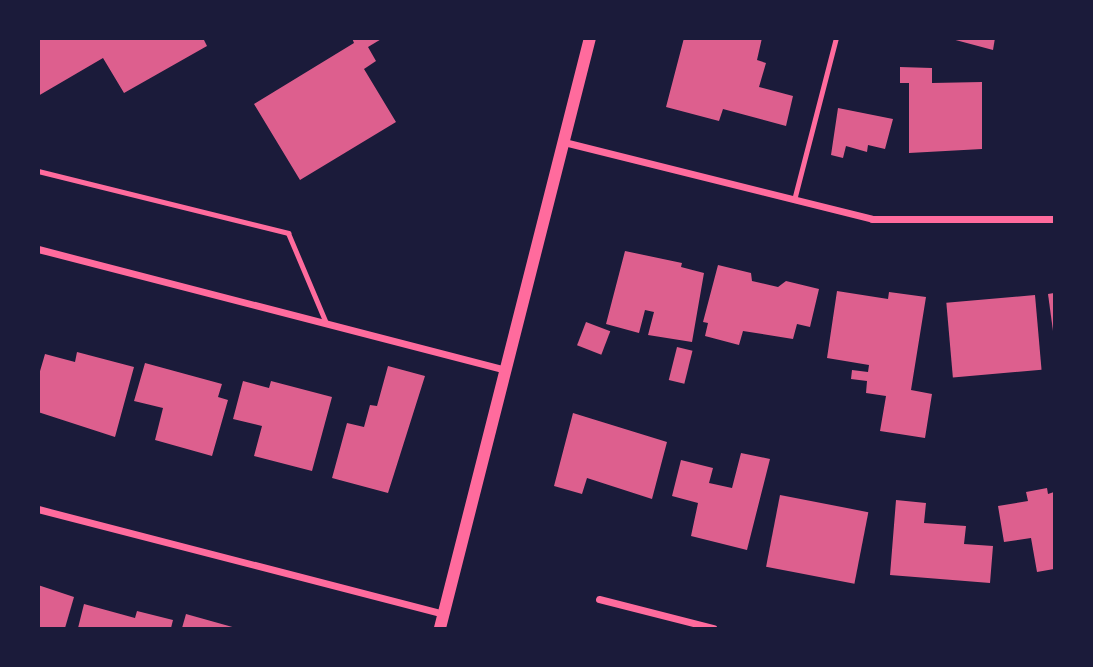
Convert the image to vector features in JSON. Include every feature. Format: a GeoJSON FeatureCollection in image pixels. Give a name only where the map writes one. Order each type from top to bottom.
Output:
{"type":"FeatureCollection","features":[{"type":"Feature","properties":{"kind":"street"},"geometry":{"type":"LineString","coordinates":[[440,628],[590,38]]}},
{"type":"Feature","properties":{"kind":"street"},"geometry":{"type":"LineString","coordinates":[[564,142],[872,219],[1055,219]]}},
{"type":"Feature","properties":{"kind":"street"},"geometry":{"type":"LineString","coordinates":[[38,249],[506,370]]}},
{"type":"Feature","properties":{"kind":"street"},"geometry":{"type":"LineString","coordinates":[[38,509],[444,614]]}},
{"type":"Feature","properties":{"kind":"street"},"geometry":{"type":"LineString","coordinates":[[599,599],[713,628]]}},
{"type":"Feature","properties":{"kind":"lane"},"geometry":{"type":"LineString","coordinates":[[794,200],[836,38]]}},
{"type":"Feature","properties":{"kind":"lane"},"geometry":{"type":"LineString","coordinates":[[38,171],[288,233],[326,323]]}},
{"type":"Feature","properties":{"kind":"building"},"geometry":{"type":"Polygon","coordinates":[[[38,38],[203,38],[207,46],[124,93],[103,58],[38,96],[38,38]]]}},
{"type":"Feature","properties":{"kind":"building"},"geometry":{"type":"Polygon","coordinates":[[[352,38],[383,38],[368,47],[376,61],[364,69],[396,122],[300,180],[254,104],[354,43],[352,38]]]}},
{"type":"Feature","properties":{"kind":"building"},"geometry":{"type":"Polygon","coordinates":[[[684,38],[762,38],[757,60],[766,63],[759,87],[793,96],[786,126],[723,109],[719,121],[666,107],[684,38]]]}},
{"type":"Feature","properties":{"kind":"building"},"geometry":{"type":"Polygon","coordinates":[[[948,38],[995,38],[993,50],[948,38]]]}},
{"type":"Feature","properties":{"kind":"building"},"geometry":{"type":"Polygon","coordinates":[[[900,67],[932,68],[932,83],[982,82],[982,149],[909,153],[909,83],[900,83],[900,67]]]}},
{"type":"Feature","properties":{"kind":"building"},"geometry":{"type":"Polygon","coordinates":[[[838,108],[893,119],[885,149],[868,145],[867,152],[846,146],[843,158],[831,155],[838,108]]]}},
{"type":"Feature","properties":{"kind":"building"},"geometry":{"type":"Polygon","coordinates":[[[625,251],[682,263],[681,267],[704,273],[692,342],[648,335],[654,312],[645,310],[639,333],[606,324],[625,251]]]}},
{"type":"Feature","properties":{"kind":"building"},"geometry":{"type":"Polygon","coordinates":[[[718,265],[751,273],[752,281],[778,287],[786,281],[819,289],[810,327],[797,324],[793,339],[743,331],[739,345],[705,336],[708,323],[703,322],[718,265]]]}},
{"type":"Feature","properties":{"kind":"building"},"geometry":{"type":"Polygon","coordinates":[[[837,291],[888,299],[889,292],[926,297],[911,390],[932,394],[925,438],[880,431],[886,396],[866,393],[867,381],[851,379],[852,370],[868,372],[869,365],[827,358],[837,291]]]}},
{"type":"Feature","properties":{"kind":"building"},"geometry":{"type":"Polygon","coordinates":[[[1054,293],[1054,331],[1053,331],[1048,294],[1054,293]]]}},
{"type":"Feature","properties":{"kind":"building"},"geometry":{"type":"Polygon","coordinates":[[[1035,295],[1042,370],[953,377],[946,303],[1035,295]]]}},
{"type":"Feature","properties":{"kind":"building"},"geometry":{"type":"Polygon","coordinates":[[[586,322],[610,331],[601,355],[577,345],[586,322]]]}},
{"type":"Feature","properties":{"kind":"building"},"geometry":{"type":"Polygon","coordinates":[[[677,347],[693,351],[684,384],[669,380],[677,347]]]}},
{"type":"Feature","properties":{"kind":"building"},"geometry":{"type":"Polygon","coordinates":[[[77,352],[134,367],[115,437],[38,412],[38,378],[45,354],[75,362],[77,352]]]}},
{"type":"Feature","properties":{"kind":"building"},"geometry":{"type":"Polygon","coordinates":[[[145,363],[222,384],[218,397],[228,400],[212,456],[155,440],[163,408],[134,401],[145,363]]]}},
{"type":"Feature","properties":{"kind":"building"},"geometry":{"type":"Polygon","coordinates":[[[388,366],[425,376],[388,493],[332,478],[347,423],[364,427],[370,405],[377,406],[388,366]]]}},
{"type":"Feature","properties":{"kind":"building"},"geometry":{"type":"Polygon","coordinates":[[[243,381],[269,388],[271,381],[332,397],[312,471],[254,456],[262,426],[233,419],[243,381]]]}},
{"type":"Feature","properties":{"kind":"building"},"geometry":{"type":"Polygon","coordinates":[[[573,413],[667,442],[652,499],[587,478],[582,494],[554,486],[573,413]]]}},
{"type":"Feature","properties":{"kind":"building"},"geometry":{"type":"Polygon","coordinates":[[[741,453],[770,459],[747,550],[691,536],[698,503],[672,496],[681,460],[713,468],[709,483],[732,488],[741,453]]]}},
{"type":"Feature","properties":{"kind":"building"},"geometry":{"type":"Polygon","coordinates":[[[1047,488],[1048,494],[1054,492],[1054,569],[1037,572],[1031,538],[1004,542],[998,506],[1028,501],[1026,492],[1047,488]]]}},
{"type":"Feature","properties":{"kind":"building"},"geometry":{"type":"Polygon","coordinates":[[[780,495],[868,512],[854,584],[766,567],[780,495]]]}},
{"type":"Feature","properties":{"kind":"building"},"geometry":{"type":"Polygon","coordinates":[[[896,500],[926,503],[924,523],[966,526],[964,544],[993,546],[990,583],[890,575],[896,500]]]}},
{"type":"Feature","properties":{"kind":"building"},"geometry":{"type":"Polygon","coordinates":[[[38,585],[74,597],[65,628],[38,628],[38,585]]]}},
{"type":"Feature","properties":{"kind":"building"},"geometry":{"type":"Polygon","coordinates":[[[84,604],[135,618],[137,611],[173,620],[171,628],[78,628],[84,604]]]}},
{"type":"Feature","properties":{"kind":"building"},"geometry":{"type":"Polygon","coordinates":[[[186,614],[236,628],[182,628],[186,614]]]}}]}
